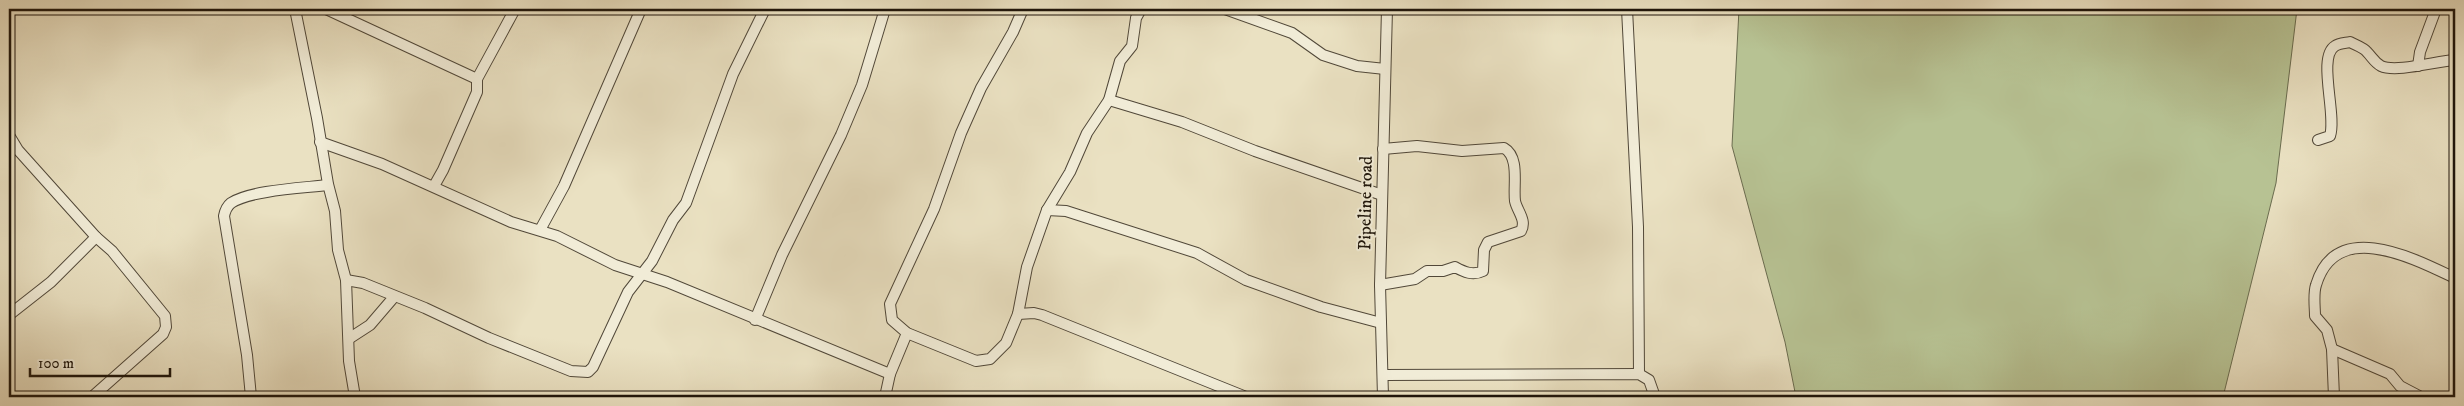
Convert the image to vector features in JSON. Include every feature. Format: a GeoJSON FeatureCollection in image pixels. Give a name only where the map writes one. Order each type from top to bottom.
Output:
{"type":"FeatureCollection","features":[{"type":"Feature","properties":{"kind":"street"},"geometry":{"type":"LineString","coordinates":[[295,9],[338,230],[338,250],[346,280],[350,338],[349,361],[355,397]]}},
{"type":"Feature","properties":{"kind":"street"},"geometry":{"type":"LineString","coordinates":[[326,9],[478,79]]}},
{"type":"Feature","properties":{"kind":"street"},"geometry":{"type":"LineString","coordinates":[[434,186],[444,170],[477,92],[478,79],[515,9]]}},
{"type":"Feature","properties":{"kind":"street"},"geometry":{"type":"LineString","coordinates":[[540,230],[564,186],[641,9]]}},
{"type":"Feature","properties":{"kind":"street"},"geometry":{"type":"LineString","coordinates":[[346,280],[363,283],[425,308],[498,342],[571,371],[588,372],[593,367],[628,292],[642,276],[673,220],[686,203],[733,74],[765,9]]}},
{"type":"Feature","properties":{"kind":"street"},"geometry":{"type":"LineString","coordinates":[[755,320],[782,255],[841,134],[862,85],[885,9]]}},
{"type":"Feature","properties":{"kind":"street"},"geometry":{"type":"LineString","coordinates":[[1023,9],[1013,32],[981,88],[961,133],[934,209],[890,304],[892,320],[907,332],[976,361],[990,359],[1006,343],[1018,314],[1031,256],[1047,210],[1070,172],[1087,133],[1109,100],[1120,61],[1132,46],[1136,18],[1141,9]]}},
{"type":"Feature","properties":{"kind":"street"},"geometry":{"type":"LineString","coordinates":[[1225,9],[1292,33],[1323,55],[1357,66],[1385,69]]}},
{"type":"Feature","properties":{"kind":"street","name":"Pipeline road"},"geometry":{"type":"LineString","coordinates":[[1383,397],[1380,285],[1387,9]]}},
{"type":"Feature","properties":{"kind":"street"},"geometry":{"type":"LineString","coordinates":[[1627,9],[1638,227],[1639,374]]}},
{"type":"Feature","properties":{"kind":"street"},"geometry":{"type":"LineString","coordinates":[[2418,66],[2420,52],[2436,9]]}},
{"type":"Feature","properties":{"kind":"street"},"geometry":{"type":"LineString","coordinates":[[2318,140],[2330,136],[2333,126],[2327,70],[2328,54],[2335,46],[2350,42],[2367,51],[2374,61],[2383,67],[2418,66],[2439,60],[2455,60]]}},
{"type":"Feature","properties":{"kind":"street"},"geometry":{"type":"LineString","coordinates":[[1109,100],[1182,122],[1255,152],[1382,195]]}},
{"type":"Feature","properties":{"kind":"street"},"geometry":{"type":"LineString","coordinates":[[9,135],[12,149],[96,237],[112,251],[161,309],[166,321],[163,334],[92,397]]}},
{"type":"Feature","properties":{"kind":"street"},"geometry":{"type":"LineString","coordinates":[[320,142],[382,164],[511,222],[540,230],[642,276],[667,282],[755,320],[890,374]]}},
{"type":"Feature","properties":{"kind":"street"},"geometry":{"type":"LineString","coordinates":[[322,155],[331,146]]}},
{"type":"Feature","properties":{"kind":"street"},"geometry":{"type":"LineString","coordinates":[[1380,285],[1415,279],[1427,270],[1443,271],[1455,267],[1465,273],[1479,273],[1483,271],[1484,250],[1488,242],[1521,231],[1523,222],[1515,201],[1513,160],[1510,151],[1504,148],[1462,151],[1417,146],[1383,148]]}},
{"type":"Feature","properties":{"kind":"street"},"geometry":{"type":"LineString","coordinates":[[251,397],[247,355],[224,216],[226,209],[231,203],[241,199],[276,191],[328,185]]}},
{"type":"Feature","properties":{"kind":"street"},"geometry":{"type":"LineString","coordinates":[[1047,210],[1066,211],[1185,248],[1246,280],[1321,307],[1381,323]]}},
{"type":"Feature","properties":{"kind":"street"},"geometry":{"type":"LineString","coordinates":[[9,315],[51,282],[96,237]]}},
{"type":"Feature","properties":{"kind":"street"},"geometry":{"type":"LineString","coordinates":[[2334,397],[2332,349],[2327,330],[2315,316],[2315,286],[2329,261],[2348,248],[2369,246],[2419,262],[2455,278]]}},
{"type":"Feature","properties":{"kind":"street"},"geometry":{"type":"LineString","coordinates":[[350,338],[370,325],[394,297]]}},
{"type":"Feature","properties":{"kind":"street"},"geometry":{"type":"LineString","coordinates":[[1018,314],[1034,313],[1042,315],[1246,397]]}},
{"type":"Feature","properties":{"kind":"street"},"geometry":{"type":"LineString","coordinates":[[885,397],[890,374],[907,332]]}},
{"type":"Feature","properties":{"kind":"street"},"geometry":{"type":"LineString","coordinates":[[2332,349],[2390,374],[2400,386],[2421,397]]}},
{"type":"Feature","properties":{"kind":"street"},"geometry":{"type":"LineString","coordinates":[[1383,375],[1639,374],[1649,380],[1655,397]]}},
{"type":"Feature","properties":{"kind":"green space"},"geometry":{"type":"Polygon","coordinates":[[[1739,9],[2297,9],[2276,183],[2223,397],[1796,397],[1785,342],[1732,146],[1739,9]]]}}]}
